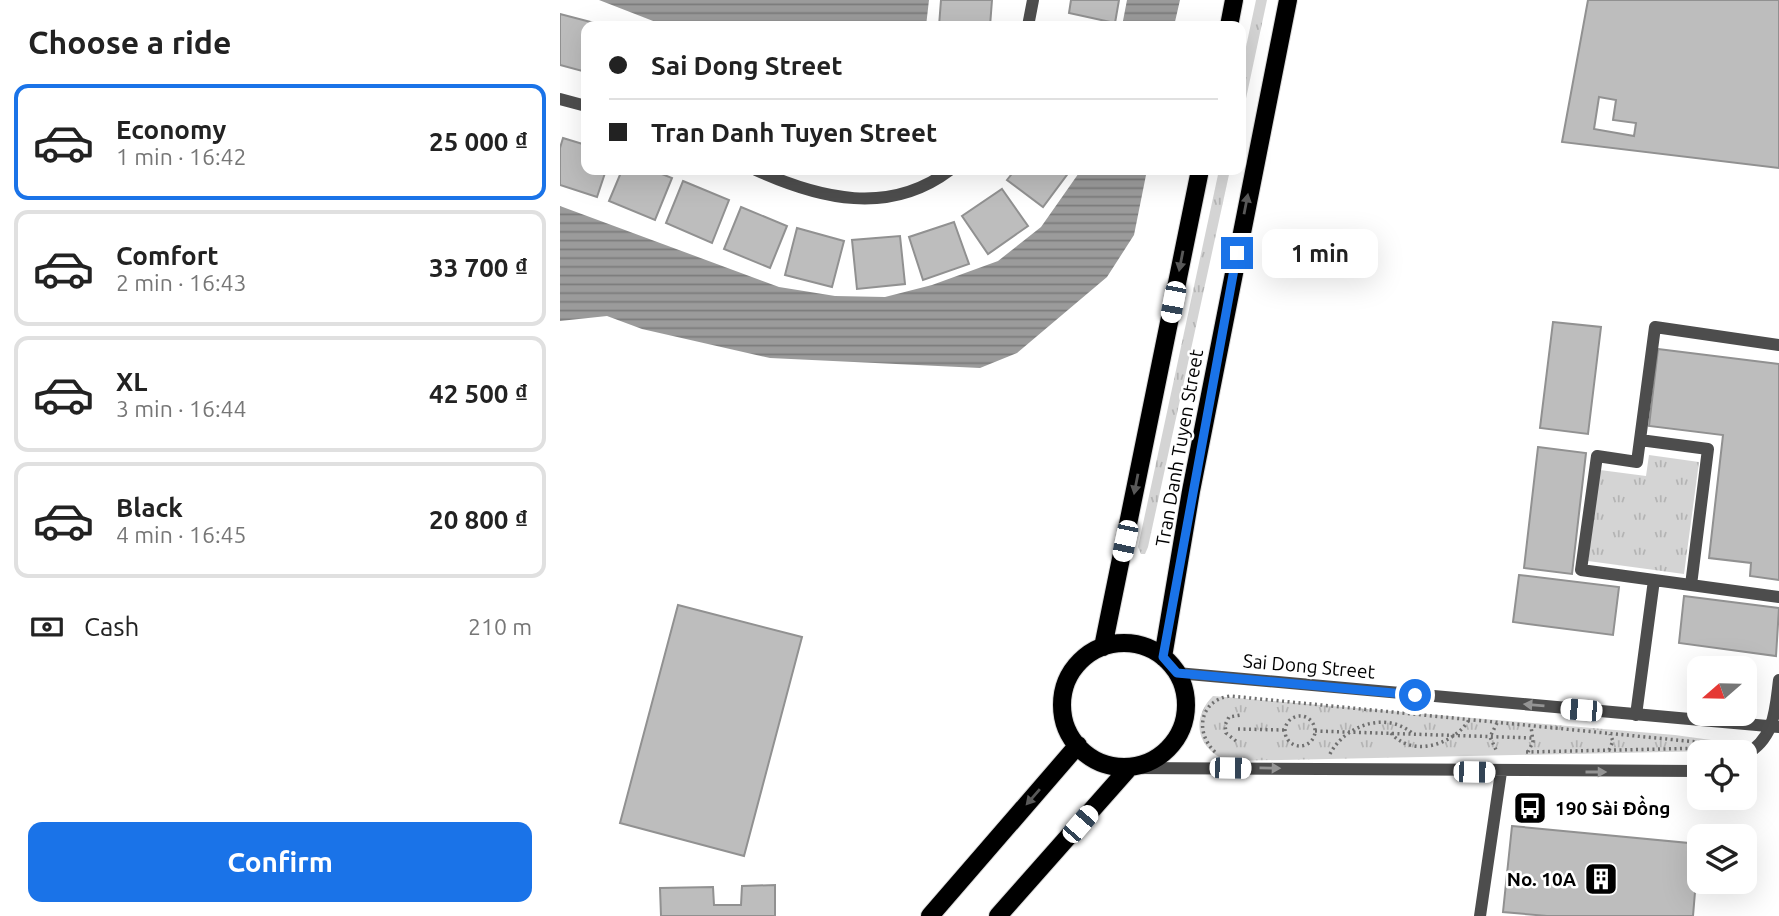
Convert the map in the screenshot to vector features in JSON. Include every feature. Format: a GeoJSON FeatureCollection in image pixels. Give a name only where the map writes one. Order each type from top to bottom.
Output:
{"type":"FeatureCollection","features":[{"type":"Feature","properties":{"kind":"main road"},"geometry":{"type":"LineString","coordinates":[[1230,21],[1234,0]]}},
{"type":"Feature","properties":{"kind":"main road","name":"Tran Danh Tuyen Street"},"geometry":{"type":"LineString","coordinates":[[1163,657],[1196,464],[1288,0]]}},
{"type":"Feature","properties":{"kind":"main road","name":"Tran Danh Tuyen Street"},"geometry":{"type":"LineString","coordinates":[[1103,647],[1199,175]]}},
{"type":"Feature","properties":{"kind":"main road"},"geometry":{"type":"LineString","coordinates":[[998,916],[1129,768],[1164,752],[1180,730],[1186,704],[1177,673],[1163,657],[1136,644],[1117,643],[1103,647],[1076,665],[1065,687],[1065,720],[1078,745],[1101,762],[1129,768]]}},
{"type":"Feature","properties":{"kind":"main road"},"geometry":{"type":"LineString","coordinates":[[930,916],[1078,745]]}},
{"type":"Feature","properties":{"kind":"street"},"geometry":{"type":"LineString","coordinates":[[1028,21],[1033,0]]}},
{"type":"Feature","properties":{"kind":"street"},"geometry":{"type":"LineString","coordinates":[[560,99],[581,105]]}},
{"type":"Feature","properties":{"kind":"street"},"geometry":{"type":"LineString","coordinates":[[769,175],[823,195],[862,200],[895,197],[933,183],[943,175]]}},
{"type":"Feature","properties":{"kind":"street"},"geometry":{"type":"LineString","coordinates":[[1779,345],[1655,327],[1637,462],[1597,456],[1581,570],[1779,597]]}},
{"type":"Feature","properties":{"kind":"street"},"geometry":{"type":"LineString","coordinates":[[1640,440],[1708,449],[1691,585]]}},
{"type":"Feature","properties":{"kind":"street"},"geometry":{"type":"LineString","coordinates":[[1636,715],[1654,580]]}},
{"type":"Feature","properties":{"kind":"street","name":"Sai Dong Street"},"geometry":{"type":"LineString","coordinates":[[1177,673],[1776,727]]}},
{"type":"Feature","properties":{"kind":"street"},"geometry":{"type":"LineString","coordinates":[[1757,748],[1776,727],[1779,680]]}},
{"type":"Feature","properties":{"kind":"street"},"geometry":{"type":"LineString","coordinates":[[1129,768],[1687,771]]}},
{"type":"Feature","properties":{"kind":"street"},"geometry":{"type":"LineString","coordinates":[[1480,916],[1501,772]]}},
{"type":"Feature","properties":{"kind":"path"},"geometry":{"type":"LineString","coordinates":[[1224,756],[1216,754],[1206,743],[1202,730],[1207,708],[1219,698],[1531,726],[1706,746],[1518,752]]}},
{"type":"Feature","properties":{"kind":"path"},"geometry":{"type":"LineString","coordinates":[[1301,716],[1302,704]]}},
{"type":"Feature","properties":{"kind":"path"},"geometry":{"type":"LineString","coordinates":[[1383,712],[1383,722]]}},
{"type":"Feature","properties":{"kind":"path"},"geometry":{"type":"LineString","coordinates":[[1236,741],[1226,733],[1225,724],[1229,718],[1241,715]]}},
{"type":"Feature","properties":{"kind":"path"},"geometry":{"type":"LineString","coordinates":[[1301,716],[1312,722],[1315,731],[1311,741],[1297,746],[1288,741],[1284,730],[1290,719],[1301,716]]}},
{"type":"Feature","properties":{"kind":"path"},"geometry":{"type":"LineString","coordinates":[[1391,733],[1400,742],[1420,747],[1454,736],[1469,720]]}},
{"type":"Feature","properties":{"kind":"path"},"geometry":{"type":"LineString","coordinates":[[1329,755],[1350,732],[1367,723],[1401,725],[1414,734]]}},
{"type":"Feature","properties":{"kind":"path"},"geometry":{"type":"LineString","coordinates":[[1490,737],[1497,723]]}},
{"type":"Feature","properties":{"kind":"path"},"geometry":{"type":"LineString","coordinates":[[1528,752],[1534,738],[1531,726]]}},
{"type":"Feature","properties":{"kind":"path"},"geometry":{"type":"LineString","coordinates":[[1238,729],[1284,730]]}},
{"type":"Feature","properties":{"kind":"path"},"geometry":{"type":"LineString","coordinates":[[1315,731],[1534,738]]}},
{"type":"Feature","properties":{"kind":"path"},"geometry":{"type":"LineString","coordinates":[[1609,750],[1613,741],[1610,734]]}},
{"type":"Feature","properties":{"kind":"path"},"geometry":{"type":"LineString","coordinates":[[1490,737],[1497,752]]}},
{"type":"Feature","properties":{"kind":"path"},"geometry":{"type":"LineString","coordinates":[[1484,752],[1507,752]]}},
{"type":"Feature","properties":{"kind":"path"},"geometry":{"type":"LineString","coordinates":[[1319,756],[1342,755]]}},
{"type":"Feature","properties":{"kind":"green space"},"geometry":{"type":"Polygon","coordinates":[[[1256,0],[1267,0],[1246,99],[1246,47],[1256,0]]]}},
{"type":"Feature","properties":{"kind":"green space"},"geometry":{"type":"Polygon","coordinates":[[[1218,175],[1229,175],[1145,554],[1141,554],[1138,547],[1218,175]]]}},
{"type":"Feature","properties":{"kind":"green space"},"geometry":{"type":"Polygon","coordinates":[[[1649,455],[1699,462],[1684,574],[1588,561],[1600,470],[1646,476],[1649,455]]]}},
{"type":"Feature","properties":{"kind":"green space"},"geometry":{"type":"Polygon","coordinates":[[[1213,696],[1711,740],[1687,740],[1687,752],[1228,761],[1209,749],[1200,733],[1201,714],[1213,696]]]}},
{"type":"Feature","properties":{"kind":"shaded area"},"geometry":{"type":"Polygon","coordinates":[[[599,0],[929,0],[927,21],[653,21],[599,0]]]}},
{"type":"Feature","properties":{"kind":"shaded area"},"geometry":{"type":"Polygon","coordinates":[[[1127,0],[1180,0],[1175,21],[1123,21],[1127,0]]]}},
{"type":"Feature","properties":{"kind":"shaded area"},"geometry":{"type":"Polygon","coordinates":[[[1077,175],[1146,175],[1134,235],[1107,277],[1017,353],[980,368],[770,358],[642,329],[607,316],[560,321],[560,206],[779,287],[835,296],[885,297],[932,285],[998,261],[1041,227],[1077,175]]]}},
{"type":"Feature","properties":{"kind":"building"},"geometry":{"type":"Polygon","coordinates":[[[941,0],[992,0],[990,21],[939,21],[941,0]]]}},
{"type":"Feature","properties":{"kind":"building"},"geometry":{"type":"Polygon","coordinates":[[[1071,0],[1119,0],[1115,21],[1069,13],[1071,0]]]}},
{"type":"Feature","properties":{"kind":"building"},"geometry":{"type":"Polygon","coordinates":[[[1588,0],[1779,0],[1779,168],[1562,142],[1588,0]],[[1599,97],[1594,129],[1634,136],[1636,123],[1613,120],[1616,100],[1599,97]]]}},
{"type":"Feature","properties":{"kind":"building"},"geometry":{"type":"Polygon","coordinates":[[[560,14],[587,21],[581,21],[581,71],[560,65],[560,14]]]}},
{"type":"Feature","properties":{"kind":"building"},"geometry":{"type":"Polygon","coordinates":[[[563,138],[581,143],[581,175],[604,175],[597,197],[560,185],[560,148],[563,138]]]}},
{"type":"Feature","properties":{"kind":"building"},"geometry":{"type":"Polygon","coordinates":[[[620,175],[664,175],[672,178],[655,220],[609,201],[620,175]]]}},
{"type":"Feature","properties":{"kind":"building"},"geometry":{"type":"Polygon","coordinates":[[[1011,175],[1067,175],[1043,207],[1007,180],[1011,175]]]}},
{"type":"Feature","properties":{"kind":"building"},"geometry":{"type":"Polygon","coordinates":[[[683,181],[729,200],[712,243],[666,223],[683,181]]]}},
{"type":"Feature","properties":{"kind":"building"},"geometry":{"type":"Polygon","coordinates":[[[1002,189],[1028,226],[988,254],[962,216],[1002,189]]]}},
{"type":"Feature","properties":{"kind":"building"},"geometry":{"type":"Polygon","coordinates":[[[741,207],[787,226],[770,268],[724,249],[741,207]]]}},
{"type":"Feature","properties":{"kind":"building"},"geometry":{"type":"Polygon","coordinates":[[[954,222],[969,264],[923,280],[909,237],[954,222]]]}},
{"type":"Feature","properties":{"kind":"building"},"geometry":{"type":"Polygon","coordinates":[[[797,228],[844,241],[832,287],[785,275],[797,228]]]}},
{"type":"Feature","properties":{"kind":"building"},"geometry":{"type":"Polygon","coordinates":[[[900,236],[905,284],[857,289],[852,240],[900,236]]]}},
{"type":"Feature","properties":{"kind":"building"},"geometry":{"type":"Polygon","coordinates":[[[1553,322],[1601,327],[1588,434],[1540,428],[1553,322]]]}},
{"type":"Feature","properties":{"kind":"building"},"geometry":{"type":"Polygon","coordinates":[[[1658,349],[1779,364],[1779,580],[1750,576],[1751,563],[1709,558],[1723,435],[1649,426],[1658,349]]]}},
{"type":"Feature","properties":{"kind":"building"},"geometry":{"type":"Polygon","coordinates":[[[1538,447],[1586,453],[1572,574],[1524,568],[1538,447]]]}},
{"type":"Feature","properties":{"kind":"building"},"geometry":{"type":"Polygon","coordinates":[[[1519,575],[1619,587],[1613,635],[1513,622],[1519,575]]]}},
{"type":"Feature","properties":{"kind":"building"},"geometry":{"type":"Polygon","coordinates":[[[1684,596],[1779,608],[1776,656],[1679,643],[1684,596]]]}},
{"type":"Feature","properties":{"kind":"building"},"geometry":{"type":"Polygon","coordinates":[[[678,605],[802,637],[744,856],[620,823],[678,605]]]}},
{"type":"Feature","properties":{"kind":"building","name":"No. 10A"},"geometry":{"type":"Polygon","coordinates":[[[1512,826],[1687,843],[1687,894],[1695,894],[1693,916],[1547,916],[1503,912],[1512,826]]]}},
{"type":"Feature","properties":{"kind":"building"},"geometry":{"type":"Polygon","coordinates":[[[775,885],[775,916],[661,916],[660,888],[713,887],[714,905],[741,905],[742,886],[775,885]]]}},
{"type":"Feature","properties":{"kind":"place","name":"190 Sài Đồng"},"geometry":{"type":"Point","coordinates":[1530,808]}},
{"type":"Feature","properties":{"kind":"place","name":"No. 10A"},"geometry":{"type":"Point","coordinates":[1601,879]}},
{"type":"Feature","properties":{"kind":"route"},"geometry":{"type":"LineString","coordinates":[[1237,253],[1191,491],[1163,657],[1177,673],[1415,695]]}}]}
